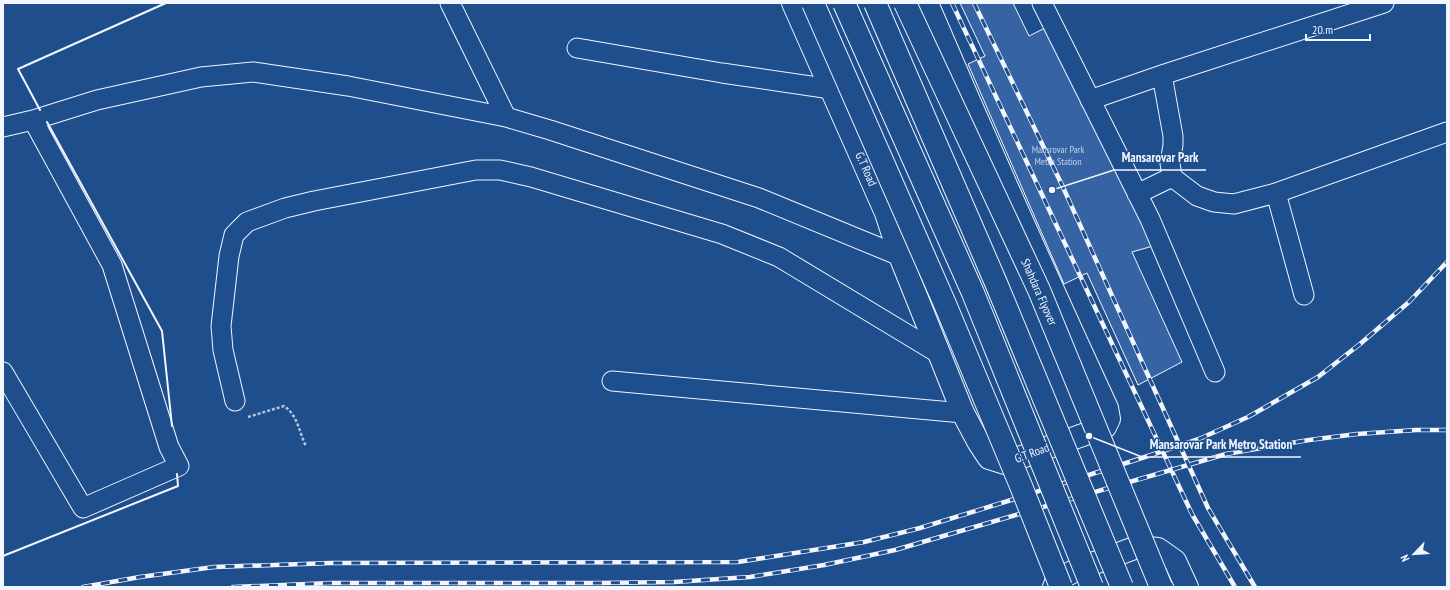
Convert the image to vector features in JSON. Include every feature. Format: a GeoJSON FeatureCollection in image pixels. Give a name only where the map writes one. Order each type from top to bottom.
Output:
{"type":"FeatureCollection","features":[{"type":"Feature","properties":{"kind":"main road","name":"G.T Road"},"geometry":{"type":"LineString","coordinates":[[793,3],[886,213],[900,256],[963,414],[989,458],[1004,463],[1105,427],[1109,419],[1107,408],[1058,304],[927,3]]}},
{"type":"Feature","properties":{"kind":"main road"},"geometry":{"type":"LineString","coordinates":[[813,3],[945,304],[1021,486],[1061,587]]}},
{"type":"Feature","properties":{"kind":"main road"},"geometry":{"type":"LineString","coordinates":[[844,3],[973,294],[1092,587]]}},
{"type":"Feature","properties":{"kind":"main road"},"geometry":{"type":"LineString","coordinates":[[875,3],[996,283],[1122,587]]}},
{"type":"Feature","properties":{"kind":"main road","name":"Shahdara Flyover"},"geometry":{"type":"LineString","coordinates":[[905,3],[1039,290],[1161,587]]}},
{"type":"Feature","properties":{"kind":"main road"},"geometry":{"type":"LineString","coordinates":[[1054,587],[1057,580],[1076,570],[1137,547],[1158,549],[1175,561],[1187,587]]}},
{"type":"Feature","properties":{"kind":"street"},"geometry":{"type":"LineString","coordinates":[[450,3],[506,117]]}},
{"type":"Feature","properties":{"kind":"street"},"geometry":{"type":"LineString","coordinates":[[1042,3],[1150,219],[1215,372]]}},
{"type":"Feature","properties":{"kind":"street"},"geometry":{"type":"LineString","coordinates":[[1090,100],[1384,3]]}},
{"type":"Feature","properties":{"kind":"street"},"geometry":{"type":"LineString","coordinates":[[577,48],[722,73],[831,89]]}},
{"type":"Feature","properties":{"kind":"street"},"geometry":{"type":"LineString","coordinates":[[3,127],[33,120],[97,100],[201,77],[253,72],[348,86],[506,117],[558,132],[759,198],[900,256]]}},
{"type":"Feature","properties":{"kind":"street"},"geometry":{"type":"LineString","coordinates":[[1162,75],[1173,136],[1170,163],[1172,177],[1197,196],[1214,202],[1234,204],[1276,193],[1447,132]]}},
{"type":"Feature","properties":{"kind":"street"},"geometry":{"type":"LineString","coordinates":[[3,372],[84,508],[179,466],[169,447],[112,265],[33,120]]}},
{"type":"Feature","properties":{"kind":"street"},"geometry":{"type":"LineString","coordinates":[[235,401],[223,350],[221,326],[229,256],[234,236],[247,222],[285,208],[314,201],[476,170],[500,170],[722,234],[779,257],[938,353]]}},
{"type":"Feature","properties":{"kind":"street"},"geometry":{"type":"LineString","coordinates":[[1137,194],[1172,177]]}},
{"type":"Feature","properties":{"kind":"street"},"geometry":{"type":"LineString","coordinates":[[1276,193],[1304,295]]}},
{"type":"Feature","properties":{"kind":"street"},"geometry":{"type":"LineString","coordinates":[[612,381],[963,414]]}},
{"type":"Feature","properties":{"kind":"path"},"geometry":{"type":"LineString","coordinates":[[235,401],[241,419],[284,406],[289,409],[295,418],[306,446]]}},
{"type":"Feature","properties":{"kind":"building"},"geometry":{"type":"Polygon","coordinates":[[[960,3],[1013,3],[1029,36],[1047,27],[1153,246],[1132,252],[1182,362],[1138,385],[1087,273],[1064,284],[968,64],[985,56],[960,3]]]}},
{"type":"Feature","properties":{"kind":"railway"},"geometry":{"type":"LineString","coordinates":[[952,3],[1192,514],[1235,587]]}},
{"type":"Feature","properties":{"kind":"railway"},"geometry":{"type":"LineString","coordinates":[[974,3],[1062,185],[1208,508],[1255,587]]}},
{"type":"Feature","properties":{"kind":"railway"},"geometry":{"type":"LineString","coordinates":[[83,587],[140,577],[214,567],[331,563],[738,562],[864,542],[920,528],[1148,456],[1199,439],[1248,417],[1318,377],[1360,344],[1409,302],[1447,262]]}},
{"type":"Feature","properties":{"kind":"railway"},"geometry":{"type":"LineString","coordinates":[[233,587],[331,583],[674,582],[750,577],[824,565],[895,550],[1226,454],[1309,440],[1357,434],[1416,430],[1447,430]]}},
{"type":"Feature","properties":{"kind":"wall"},"geometry":{"type":"LineString","coordinates":[[40,110],[18,69],[166,3]]}},
{"type":"Feature","properties":{"kind":"wall"},"geometry":{"type":"LineString","coordinates":[[47,122],[162,331],[172,426]]}},
{"type":"Feature","properties":{"kind":"wall"},"geometry":{"type":"LineString","coordinates":[[3,556],[178,486],[177,474]]}},
{"type":"Feature","properties":{"kind":"place","name":"Mansarovar Park"},"geometry":{"type":"Point","coordinates":[1052,190]}},
{"type":"Feature","properties":{"kind":"place","name":"Mansarovar Park Metro Station"},"geometry":{"type":"Point","coordinates":[1089,436]}}]}
